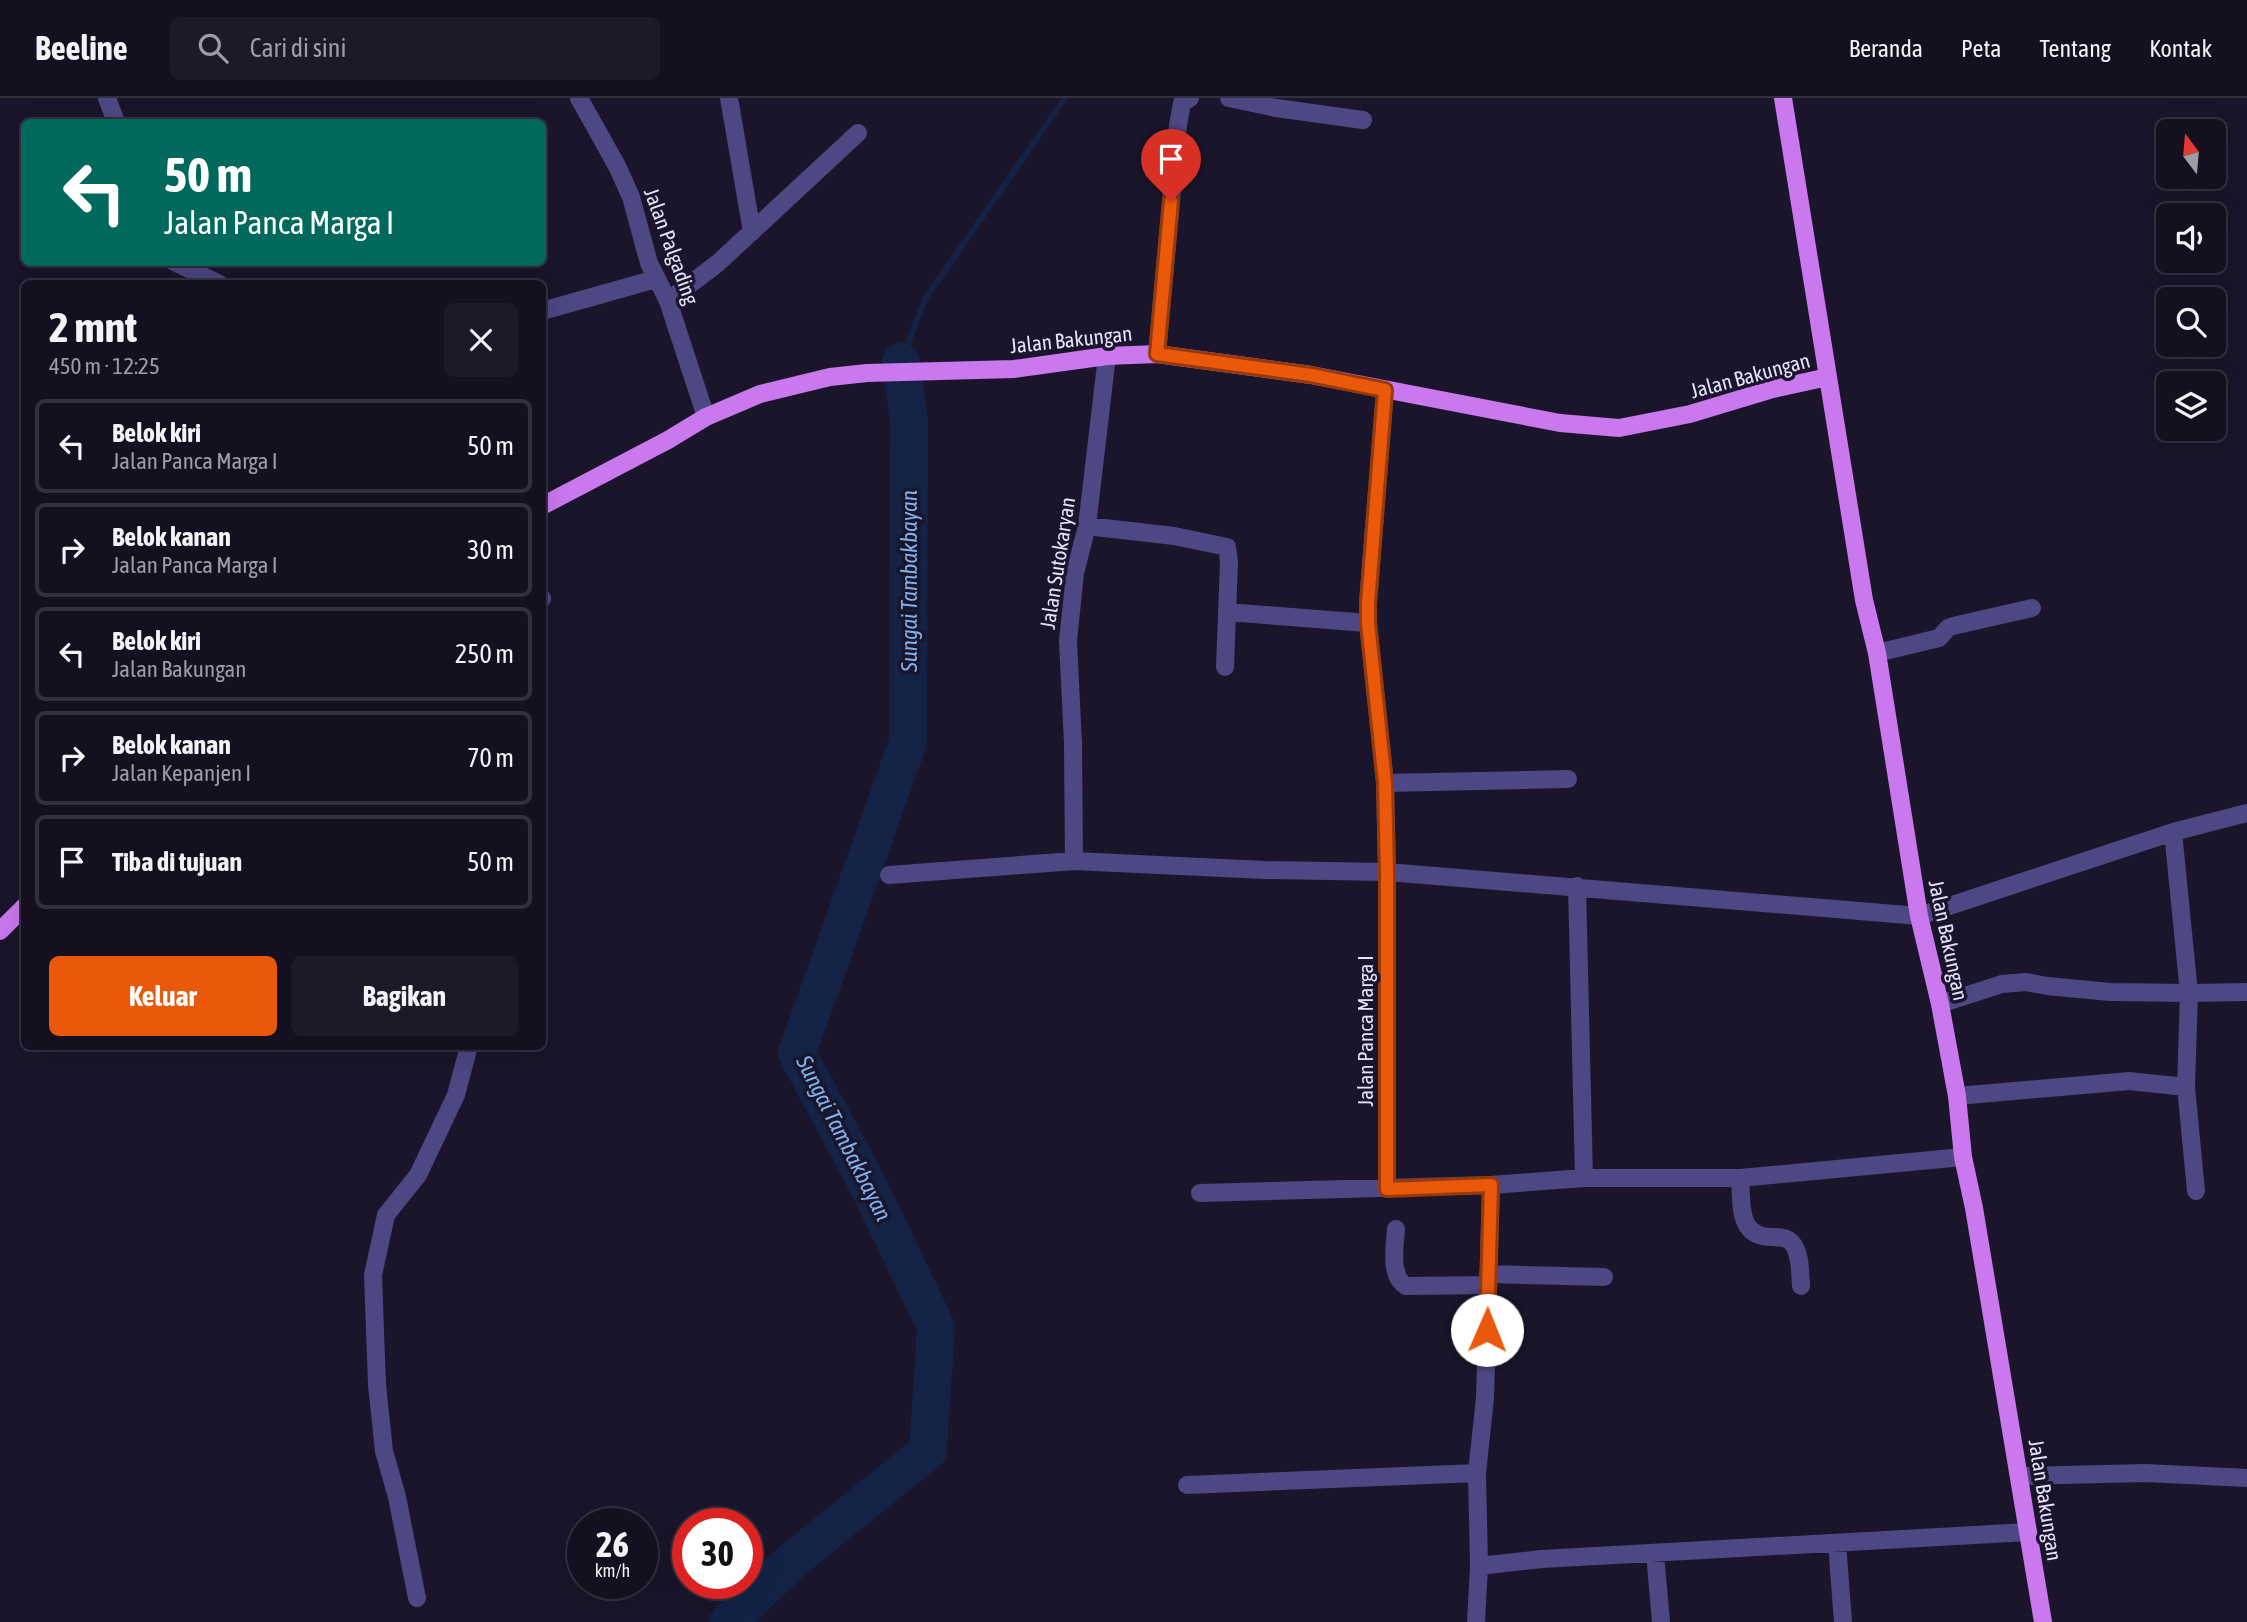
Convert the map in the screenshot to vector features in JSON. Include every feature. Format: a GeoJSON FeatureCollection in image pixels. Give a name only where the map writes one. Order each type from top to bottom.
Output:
{"type":"FeatureCollection","features":[{"type":"Feature","properties":{"kind":"main road"},"geometry":{"type":"LineString","coordinates":[[1783,98],[1828,377]]}},
{"type":"Feature","properties":{"kind":"main road","name":"Jalan Bakungan"},"geometry":{"type":"LineString","coordinates":[[546,504],[706,417],[760,394],[830,377],[867,373],[1014,369],[1107,356],[1157,354],[1311,375],[1560,423],[1619,428],[1690,415],[1773,389],[1828,377],[1864,600],[1877,653],[1919,916],[1940,1004],[1956,1096],[1963,1157],[1974,1208],[2043,1622]]}},
{"type":"Feature","properties":{"kind":"main road"},"geometry":{"type":"LineString","coordinates":[[0,931],[21,910]]}},
{"type":"Feature","properties":{"kind":"street"},"geometry":{"type":"LineString","coordinates":[[107,98],[115,119]]}},
{"type":"Feature","properties":{"kind":"street","name":"Jalan Palgading"},"geometry":{"type":"LineString","coordinates":[[579,98],[631,197],[649,263],[668,301],[706,417]]}},
{"type":"Feature","properties":{"kind":"street"},"geometry":{"type":"LineString","coordinates":[[729,98],[752,232]]}},
{"type":"Feature","properties":{"kind":"street"},"geometry":{"type":"LineString","coordinates":[[1157,354],[1178,125],[1182,103],[1190,98]]}},
{"type":"Feature","properties":{"kind":"street"},"geometry":{"type":"LineString","coordinates":[[1230,98],[1276,108],[1363,120]]}},
{"type":"Feature","properties":{"kind":"street"},"geometry":{"type":"LineString","coordinates":[[668,301],[718,263],[858,133]]}},
{"type":"Feature","properties":{"kind":"street"},"geometry":{"type":"LineString","coordinates":[[182,266],[212,280]]}},
{"type":"Feature","properties":{"kind":"street"},"geometry":{"type":"LineString","coordinates":[[546,310],[656,279]]}},
{"type":"Feature","properties":{"kind":"street","name":"Jalan Sutokaryan"},"geometry":{"type":"LineString","coordinates":[[1074,861],[1073,744],[1068,641],[1075,573],[1087,526],[1107,356]]}},
{"type":"Feature","properties":{"kind":"street","name":"Jalan Panca Marga I"},"geometry":{"type":"LineString","coordinates":[[1385,390],[1368,623],[1385,783],[1387,1189]]}},
{"type":"Feature","properties":{"kind":"street"},"geometry":{"type":"LineString","coordinates":[[1087,526],[1174,536],[1227,547],[1229,562],[1225,667]]}},
{"type":"Feature","properties":{"kind":"street"},"geometry":{"type":"LineString","coordinates":[[1877,653],[1932,640],[1954,626],[2032,608]]}},
{"type":"Feature","properties":{"kind":"street"},"geometry":{"type":"LineString","coordinates":[[1227,612],[1368,623]]}},
{"type":"Feature","properties":{"kind":"street"},"geometry":{"type":"LineString","coordinates":[[1385,783],[1568,779]]}},
{"type":"Feature","properties":{"kind":"street"},"geometry":{"type":"LineString","coordinates":[[889,875],[1074,861],[1264,870],[1387,872],[1919,916],[2173,832],[2247,813]]}},
{"type":"Feature","properties":{"kind":"street"},"geometry":{"type":"LineString","coordinates":[[2173,832],[2189,992],[2186,1087],[2196,1191]]}},
{"type":"Feature","properties":{"kind":"street"},"geometry":{"type":"LineString","coordinates":[[1577,886],[1584,1178]]}},
{"type":"Feature","properties":{"kind":"street"},"geometry":{"type":"LineString","coordinates":[[1940,1004],[2002,984],[2026,982],[2110,992],[2247,992]]}},
{"type":"Feature","properties":{"kind":"street"},"geometry":{"type":"LineString","coordinates":[[417,1598],[397,1497],[384,1451],[377,1384],[373,1275],[386,1216],[418,1175],[456,1095],[468,1050]]}},
{"type":"Feature","properties":{"kind":"street"},"geometry":{"type":"LineString","coordinates":[[1956,1096],[2129,1082],[2186,1087]]}},
{"type":"Feature","properties":{"kind":"street"},"geometry":{"type":"LineString","coordinates":[[1200,1193],[1491,1185],[1584,1178],[1741,1178],[1963,1157]]}},
{"type":"Feature","properties":{"kind":"street"},"geometry":{"type":"LineString","coordinates":[[1741,1178],[1743,1217],[1749,1231],[1757,1236],[1785,1238],[1792,1242],[1797,1254],[1801,1286]]}},
{"type":"Feature","properties":{"kind":"street"},"geometry":{"type":"LineString","coordinates":[[1476,1622],[1479,1566],[1477,1473],[1485,1398],[1491,1185]]}},
{"type":"Feature","properties":{"kind":"street"},"geometry":{"type":"LineString","coordinates":[[1396,1229],[1395,1270],[1401,1284],[1406,1286],[1488,1280],[1604,1277]]}},
{"type":"Feature","properties":{"kind":"street"},"geometry":{"type":"LineString","coordinates":[[1187,1485],[1477,1473]]}},
{"type":"Feature","properties":{"kind":"street"},"geometry":{"type":"LineString","coordinates":[[2019,1476],[2146,1473],[2247,1478]]}},
{"type":"Feature","properties":{"kind":"street"},"geometry":{"type":"LineString","coordinates":[[1479,1566],[1542,1559],[2028,1532]]}},
{"type":"Feature","properties":{"kind":"street"},"geometry":{"type":"LineString","coordinates":[[1837,1542],[1843,1622]]}},
{"type":"Feature","properties":{"kind":"street"},"geometry":{"type":"LineString","coordinates":[[1655,1554],[1661,1622]]}},
{"type":"Feature","properties":{"kind":"waterway"},"geometry":{"type":"LineString","coordinates":[[901,362],[925,299],[1065,98]]}},
{"type":"Feature","properties":{"kind":"waterway","name":"Sungai Tambakbayan"},"geometry":{"type":"LineString","coordinates":[[728,1622],[793,1560],[928,1451],[936,1327],[870,1189],[797,1053],[908,742],[909,421],[901,362]]}},
{"type":"Feature","properties":{"kind":"route"},"geometry":{"type":"LineString","coordinates":[[1171,201],[1157,354],[1311,375],[1385,390],[1368,623],[1385,783],[1387,1189],[1491,1185],[1487,1330]]}}]}
